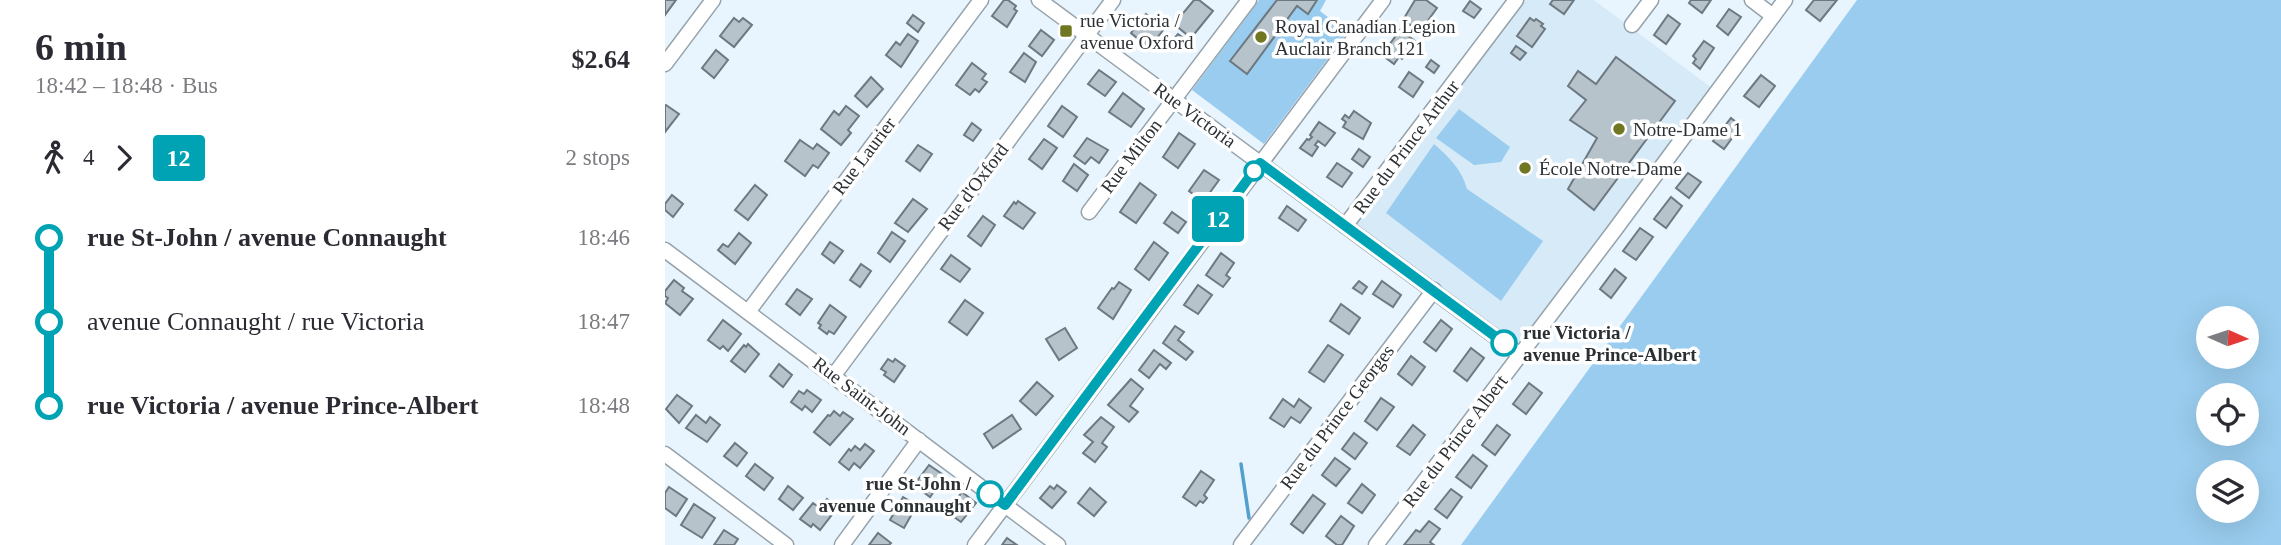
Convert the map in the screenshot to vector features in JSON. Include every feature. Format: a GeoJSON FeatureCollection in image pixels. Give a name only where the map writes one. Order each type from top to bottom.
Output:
{"type":"FeatureCollection","features":[{"type":"Feature","properties":{"kind":"street"},"geometry":{"type":"LineString","coordinates":[[665,64],[713,0]]}},
{"type":"Feature","properties":{"kind":"street","name":"Rue Laurier"},"geometry":{"type":"LineString","coordinates":[[748,312],[981,0]]}},
{"type":"Feature","properties":{"kind":"street","name":"Rue Victoria"},"geometry":{"type":"LineString","coordinates":[[1039,0],[1520,355]]}},
{"type":"Feature","properties":{"kind":"street","name":"Rue d'Oxford"},"geometry":{"type":"LineString","coordinates":[[834,375],[1113,0]]}},
{"type":"Feature","properties":{"kind":"street","name":"Rue Milton"},"geometry":{"type":"LineString","coordinates":[[1089,212],[1249,0]]}},
{"type":"Feature","properties":{"kind":"street"},"geometry":{"type":"LineString","coordinates":[[975,545],[1383,0]]}},
{"type":"Feature","properties":{"kind":"street","name":"Rue du Prince Arthur"},"geometry":{"type":"LineString","coordinates":[[1345,226],[1516,0]]}},
{"type":"Feature","properties":{"kind":"street"},"geometry":{"type":"LineString","coordinates":[[1632,25],[1651,0]]}},
{"type":"Feature","properties":{"kind":"street"},"geometry":{"type":"LineString","coordinates":[[1752,0],[1773,16]]}},
{"type":"Feature","properties":{"kind":"street","name":"Rue du Prince Albert"},"geometry":{"type":"LineString","coordinates":[[1376,545],[1785,0]]}},
{"type":"Feature","properties":{"kind":"street","name":"Rue Saint-John"},"geometry":{"type":"LineString","coordinates":[[665,250],[1058,545]]}},
{"type":"Feature","properties":{"kind":"street","name":"Rue du Prince Georges"},"geometry":{"type":"LineString","coordinates":[[1241,545],[1434,290]]}},
{"type":"Feature","properties":{"kind":"street"},"geometry":{"type":"LineString","coordinates":[[842,545],[919,440]]}},
{"type":"Feature","properties":{"kind":"street"},"geometry":{"type":"LineString","coordinates":[[665,454],[786,545]]}},
{"type":"Feature","properties":{"kind":"shaded area"},"geometry":{"type":"Polygon","coordinates":[[[1259,0],[1277,0],[1247,74],[1297,6],[1308,14],[1317,0],[1326,0],[1320,11],[1348,32],[1264,144],[1192,90],[1259,0]]]}},
{"type":"Feature","properties":{"kind":"shaded area","name":"École Notre-Dame"},"geometry":{"type":"Polygon","coordinates":[[[1516,0],[1594,0],[1717,92],[1520,355],[1345,226],[1516,0]]]}},
{"type":"Feature","properties":{"kind":"shaded area"},"geometry":{"type":"Polygon","coordinates":[[[1857,0],[2281,0],[2281,545],[1461,545],[1857,0]]]}},
{"type":"Feature","properties":{"kind":"shaded area"},"geometry":{"type":"Polygon","coordinates":[[[1459,109],[1510,147],[1501,162],[1474,165],[1436,138],[1459,109]]]}},
{"type":"Feature","properties":{"kind":"shaded area"},"geometry":{"type":"Polygon","coordinates":[[[1434,144],[1454,164],[1467,189],[1543,241],[1501,301],[1386,213],[1434,144]]]}},
{"type":"Feature","properties":{"kind":"building"},"geometry":{"type":"Polygon","coordinates":[[[665,0],[676,0],[665,15],[665,0]]]}},
{"type":"Feature","properties":{"kind":"building"},"geometry":{"type":"Polygon","coordinates":[[[1004,0],[1016,6],[1014,9],[1017,11],[1007,27],[992,16],[1004,0]]]}},
{"type":"Feature","properties":{"kind":"building"},"geometry":{"type":"Polygon","coordinates":[[[1194,0],[1199,0],[1213,11],[1191,38],[1174,24],[1194,0]]]}},
{"type":"Feature","properties":{"kind":"building","name":"Royal Canadian Legion Auclair Branch 121"},"geometry":{"type":"Polygon","coordinates":[[[1277,0],[1317,0],[1308,14],[1297,6],[1247,74],[1230,61],[1277,0]]]}},
{"type":"Feature","properties":{"kind":"building"},"geometry":{"type":"Polygon","coordinates":[[[1415,0],[1426,0],[1437,8],[1424,26],[1421,24],[1417,30],[1403,20],[1415,0]]]}},
{"type":"Feature","properties":{"kind":"building"},"geometry":{"type":"Polygon","coordinates":[[[1553,0],[1574,0],[1564,14],[1550,4],[1553,0]]]}},
{"type":"Feature","properties":{"kind":"building"},"geometry":{"type":"Polygon","coordinates":[[[1691,0],[1711,0],[1702,13],[1689,3],[1691,0]]]}},
{"type":"Feature","properties":{"kind":"building"},"geometry":{"type":"Polygon","coordinates":[[[1814,0],[1837,0],[1820,21],[1806,10],[1814,0]]]}},
{"type":"Feature","properties":{"kind":"building"},"geometry":{"type":"Polygon","coordinates":[[[1470,1],[1481,9],[1474,18],[1463,11],[1470,1]]]}},
{"type":"Feature","properties":{"kind":"building"},"geometry":{"type":"Polygon","coordinates":[[[1729,9],[1741,17],[1728,35],[1717,26],[1729,9]]]}},
{"type":"Feature","properties":{"kind":"building"},"geometry":{"type":"Polygon","coordinates":[[[1146,14],[1164,29],[1149,48],[1131,33],[1146,14]]]}},
{"type":"Feature","properties":{"kind":"building"},"geometry":{"type":"Polygon","coordinates":[[[913,15],[924,23],[918,32],[907,23],[913,15]]]}},
{"type":"Feature","properties":{"kind":"building"},"geometry":{"type":"Polygon","coordinates":[[[1668,15],[1680,24],[1666,44],[1654,35],[1668,15]]]}},
{"type":"Feature","properties":{"kind":"building"},"geometry":{"type":"Polygon","coordinates":[[[734,18],[739,22],[743,18],[752,25],[734,47],[720,36],[734,18]]]}},
{"type":"Feature","properties":{"kind":"building"},"geometry":{"type":"Polygon","coordinates":[[[1530,18],[1543,24],[1541,26],[1545,29],[1532,47],[1517,36],[1530,18]]]}},
{"type":"Feature","properties":{"kind":"building"},"geometry":{"type":"Polygon","coordinates":[[[1041,30],[1054,40],[1042,56],[1029,46],[1041,30]]]}},
{"type":"Feature","properties":{"kind":"building"},"geometry":{"type":"Polygon","coordinates":[[[1400,30],[1415,41],[1402,59],[1399,57],[1394,64],[1386,58],[1391,51],[1387,48],[1400,30]]]}},
{"type":"Feature","properties":{"kind":"building"},"geometry":{"type":"Polygon","coordinates":[[[908,34],[918,41],[901,67],[886,55],[896,42],[900,45],[908,34]]]}},
{"type":"Feature","properties":{"kind":"building"},"geometry":{"type":"Polygon","coordinates":[[[1178,34],[1186,40],[1180,48],[1172,41],[1178,34]]]}},
{"type":"Feature","properties":{"kind":"building"},"geometry":{"type":"Polygon","coordinates":[[[1704,41],[1714,48],[1700,69],[1693,63],[1696,59],[1693,56],[1704,41]]]}},
{"type":"Feature","properties":{"kind":"building"},"geometry":{"type":"Polygon","coordinates":[[[1516,46],[1526,53],[1520,60],[1511,53],[1516,46]]]}},
{"type":"Feature","properties":{"kind":"building"},"geometry":{"type":"Polygon","coordinates":[[[716,50],[728,60],[714,78],[702,68],[716,50]]]}},
{"type":"Feature","properties":{"kind":"building"},"geometry":{"type":"Polygon","coordinates":[[[1024,53],[1036,62],[1025,82],[1010,72],[1024,53]]]}},
{"type":"Feature","properties":{"kind":"building","name":"Notre-Dame 1"},"geometry":{"type":"Polygon","coordinates":[[[1616,57],[1675,101],[1594,210],[1568,189],[1597,138],[1570,120],[1586,100],[1568,86],[1578,71],[1596,84],[1616,57]]]}},
{"type":"Feature","properties":{"kind":"building"},"geometry":{"type":"Polygon","coordinates":[[[1431,60],[1439,66],[1434,73],[1426,67],[1431,60]]]}},
{"type":"Feature","properties":{"kind":"building"},"geometry":{"type":"Polygon","coordinates":[[[972,63],[986,74],[982,79],[987,82],[979,92],[975,89],[970,95],[956,85],[972,63]]]}},
{"type":"Feature","properties":{"kind":"building"},"geometry":{"type":"Polygon","coordinates":[[[1099,70],[1116,82],[1105,96],[1088,84],[1099,70]]]}},
{"type":"Feature","properties":{"kind":"building"},"geometry":{"type":"Polygon","coordinates":[[[1409,72],[1423,82],[1413,97],[1399,87],[1409,72]]]}},
{"type":"Feature","properties":{"kind":"building"},"geometry":{"type":"Polygon","coordinates":[[[1761,75],[1775,86],[1759,107],[1744,96],[1761,75]]]}},
{"type":"Feature","properties":{"kind":"building"},"geometry":{"type":"Polygon","coordinates":[[[871,77],[883,89],[867,107],[855,96],[871,77]]]}},
{"type":"Feature","properties":{"kind":"building"},"geometry":{"type":"Polygon","coordinates":[[[1123,93],[1144,109],[1131,127],[1109,112],[1123,93]]]}},
{"type":"Feature","properties":{"kind":"building"},"geometry":{"type":"Polygon","coordinates":[[[665,106],[679,114],[665,132],[665,106]]]}},
{"type":"Feature","properties":{"kind":"building"},"geometry":{"type":"Polygon","coordinates":[[[846,106],[859,116],[848,130],[851,133],[841,145],[821,129],[834,111],[839,115],[846,106]]]}},
{"type":"Feature","properties":{"kind":"building"},"geometry":{"type":"Polygon","coordinates":[[[1062,106],[1077,117],[1063,137],[1048,126],[1062,106]]]}},
{"type":"Feature","properties":{"kind":"building"},"geometry":{"type":"Polygon","coordinates":[[[1354,111],[1371,123],[1363,139],[1343,127],[1346,122],[1342,119],[1345,115],[1349,118],[1354,111]]]}},
{"type":"Feature","properties":{"kind":"building"},"geometry":{"type":"Polygon","coordinates":[[[1731,118],[1741,126],[1724,149],[1713,141],[1731,118]]]}},
{"type":"Feature","properties":{"kind":"building"},"geometry":{"type":"Polygon","coordinates":[[[1319,122],[1335,133],[1325,146],[1318,141],[1315,145],[1318,147],[1312,156],[1300,148],[1312,137],[1310,135],[1319,122]]]}},
{"type":"Feature","properties":{"kind":"building"},"geometry":{"type":"Polygon","coordinates":[[[972,123],[981,130],[973,141],[964,135],[972,123]]]}},
{"type":"Feature","properties":{"kind":"building"},"geometry":{"type":"Polygon","coordinates":[[[1179,133],[1195,144],[1178,168],[1163,157],[1179,133]]]}},
{"type":"Feature","properties":{"kind":"building"},"geometry":{"type":"Polygon","coordinates":[[[1087,138],[1108,150],[1099,163],[1091,157],[1085,164],[1074,156],[1087,138]]]}},
{"type":"Feature","properties":{"kind":"building"},"geometry":{"type":"Polygon","coordinates":[[[1044,139],[1057,148],[1042,169],[1029,159],[1044,139]]]}},
{"type":"Feature","properties":{"kind":"building"},"geometry":{"type":"Polygon","coordinates":[[[800,140],[813,149],[817,144],[829,153],[818,168],[813,165],[805,176],[785,161],[800,140]]]}},
{"type":"Feature","properties":{"kind":"building"},"geometry":{"type":"Polygon","coordinates":[[[918,145],[932,154],[920,171],[906,161],[918,145]]]}},
{"type":"Feature","properties":{"kind":"building"},"geometry":{"type":"Polygon","coordinates":[[[1359,149],[1370,157],[1363,167],[1352,159],[1359,149]]]}},
{"type":"Feature","properties":{"kind":"building"},"geometry":{"type":"Polygon","coordinates":[[[1337,163],[1352,173],[1342,187],[1327,177],[1337,163]]]}},
{"type":"Feature","properties":{"kind":"building"},"geometry":{"type":"Polygon","coordinates":[[[1074,164],[1088,175],[1077,191],[1063,181],[1074,164]]]}},
{"type":"Feature","properties":{"kind":"building"},"geometry":{"type":"Polygon","coordinates":[[[1204,170],[1219,180],[1203,202],[1189,191],[1204,170]]]}},
{"type":"Feature","properties":{"kind":"building"},"geometry":{"type":"Polygon","coordinates":[[[1688,173],[1701,182],[1689,198],[1676,188],[1688,173]]]}},
{"type":"Feature","properties":{"kind":"building"},"geometry":{"type":"Polygon","coordinates":[[[1140,183],[1156,195],[1136,223],[1120,212],[1140,183]]]}},
{"type":"Feature","properties":{"kind":"building"},"geometry":{"type":"Polygon","coordinates":[[[755,185],[767,195],[748,220],[735,210],[755,185]]]}},
{"type":"Feature","properties":{"kind":"building"},"geometry":{"type":"Polygon","coordinates":[[[672,195],[683,204],[673,217],[665,210],[665,204],[672,195]]]}},
{"type":"Feature","properties":{"kind":"building"},"geometry":{"type":"Polygon","coordinates":[[[1671,197],[1682,206],[1666,228],[1654,219],[1671,197]]]}},
{"type":"Feature","properties":{"kind":"building"},"geometry":{"type":"Polygon","coordinates":[[[913,199],[927,209],[908,232],[895,223],[913,199]]]}},
{"type":"Feature","properties":{"kind":"building"},"geometry":{"type":"Polygon","coordinates":[[[1018,201],[1035,213],[1023,229],[1004,216],[1014,202],[1016,204],[1018,201]]]}},
{"type":"Feature","properties":{"kind":"building"},"geometry":{"type":"Polygon","coordinates":[[[1287,206],[1306,220],[1298,231],[1279,218],[1287,206]]]}},
{"type":"Feature","properties":{"kind":"building"},"geometry":{"type":"Polygon","coordinates":[[[1172,212],[1186,222],[1178,233],[1164,223],[1172,212]]]}},
{"type":"Feature","properties":{"kind":"building"},"geometry":{"type":"Polygon","coordinates":[[[983,216],[995,225],[981,246],[968,236],[983,216]]]}},
{"type":"Feature","properties":{"kind":"building"},"geometry":{"type":"Polygon","coordinates":[[[1640,228],[1653,237],[1636,260],[1623,251],[1640,228]]]}},
{"type":"Feature","properties":{"kind":"building"},"geometry":{"type":"Polygon","coordinates":[[[892,232],[905,241],[890,262],[878,253],[892,232]]]}},
{"type":"Feature","properties":{"kind":"building"},"geometry":{"type":"Polygon","coordinates":[[[739,233],[751,243],[735,264],[718,250],[723,244],[728,247],[739,233]]]}},
{"type":"Feature","properties":{"kind":"building"},"geometry":{"type":"Polygon","coordinates":[[[830,242],[843,251],[834,263],[822,254],[830,242]]]}},
{"type":"Feature","properties":{"kind":"building"},"geometry":{"type":"Polygon","coordinates":[[[1154,242],[1168,253],[1149,280],[1135,269],[1154,242]]]}},
{"type":"Feature","properties":{"kind":"building"},"geometry":{"type":"Polygon","coordinates":[[[1221,253],[1234,263],[1226,275],[1230,278],[1223,287],[1206,275],[1221,253]]]}},
{"type":"Feature","properties":{"kind":"building"},"geometry":{"type":"Polygon","coordinates":[[[951,255],[970,269],[960,282],[941,269],[951,255]]]}},
{"type":"Feature","properties":{"kind":"building"},"geometry":{"type":"Polygon","coordinates":[[[861,264],[871,271],[860,287],[850,280],[861,264]]]}},
{"type":"Feature","properties":{"kind":"building"},"geometry":{"type":"Polygon","coordinates":[[[1615,269],[1626,278],[1611,298],[1600,289],[1615,269]]]}},
{"type":"Feature","properties":{"kind":"building"},"geometry":{"type":"Polygon","coordinates":[[[674,280],[684,288],[682,291],[693,299],[680,315],[665,303],[668,298],[665,291],[674,280]]]}},
{"type":"Feature","properties":{"kind":"building"},"geometry":{"type":"Polygon","coordinates":[[[1359,281],[1367,287],[1362,294],[1353,288],[1359,281]]]}},
{"type":"Feature","properties":{"kind":"building"},"geometry":{"type":"Polygon","coordinates":[[[1382,281],[1401,295],[1393,307],[1373,294],[1382,281]]]}},
{"type":"Feature","properties":{"kind":"building"},"geometry":{"type":"Polygon","coordinates":[[[1119,282],[1131,290],[1113,319],[1098,308],[1119,282]]]}},
{"type":"Feature","properties":{"kind":"building"},"geometry":{"type":"Polygon","coordinates":[[[1198,285],[1212,295],[1198,314],[1184,305],[1198,285]]]}},
{"type":"Feature","properties":{"kind":"building"},"geometry":{"type":"Polygon","coordinates":[[[797,289],[812,299],[800,315],[786,304],[797,289]]]}},
{"type":"Feature","properties":{"kind":"building"},"geometry":{"type":"Polygon","coordinates":[[[965,300],[983,313],[967,335],[949,322],[965,300]]]}},
{"type":"Feature","properties":{"kind":"building"},"geometry":{"type":"Polygon","coordinates":[[[1341,304],[1360,318],[1349,334],[1330,321],[1341,304]]]}},
{"type":"Feature","properties":{"kind":"building"},"geometry":{"type":"Polygon","coordinates":[[[830,305],[846,317],[834,334],[829,331],[827,334],[819,328],[821,325],[818,323],[830,305]]]}},
{"type":"Feature","properties":{"kind":"building"},"geometry":{"type":"Polygon","coordinates":[[[723,320],[741,334],[728,351],[723,346],[720,349],[708,340],[723,320]]]}},
{"type":"Feature","properties":{"kind":"building"},"geometry":{"type":"Polygon","coordinates":[[[1441,320],[1452,329],[1436,351],[1424,342],[1441,320]]]}},
{"type":"Feature","properties":{"kind":"building"},"geometry":{"type":"Polygon","coordinates":[[[1175,326],[1184,332],[1178,340],[1193,352],[1186,360],[1163,343],[1175,326]]]}},
{"type":"Feature","properties":{"kind":"building"},"geometry":{"type":"Polygon","coordinates":[[[1065,328],[1077,348],[1059,360],[1046,339],[1065,328]]]}},
{"type":"Feature","properties":{"kind":"building"},"geometry":{"type":"Polygon","coordinates":[[[748,344],[759,354],[745,372],[731,361],[744,345],[746,347],[748,344]]]}},
{"type":"Feature","properties":{"kind":"building"},"geometry":{"type":"Polygon","coordinates":[[[1328,345],[1343,355],[1324,382],[1309,372],[1328,345]]]}},
{"type":"Feature","properties":{"kind":"building"},"geometry":{"type":"Polygon","coordinates":[[[1471,348],[1484,358],[1467,381],[1454,371],[1471,348]]]}},
{"type":"Feature","properties":{"kind":"building"},"geometry":{"type":"Polygon","coordinates":[[[1154,350],[1171,363],[1166,369],[1160,364],[1149,378],[1139,370],[1154,350]]]}},
{"type":"Feature","properties":{"kind":"building"},"geometry":{"type":"Polygon","coordinates":[[[1411,356],[1425,367],[1412,385],[1398,374],[1411,356]]]}},
{"type":"Feature","properties":{"kind":"building"},"geometry":{"type":"Polygon","coordinates":[[[888,359],[893,362],[895,359],[905,366],[894,382],[884,375],[886,372],[881,369],[888,359]]]}},
{"type":"Feature","properties":{"kind":"building"},"geometry":{"type":"Polygon","coordinates":[[[779,364],[792,375],[783,387],[770,376],[779,364]]]}},
{"type":"Feature","properties":{"kind":"building"},"geometry":{"type":"Polygon","coordinates":[[[1131,379],[1143,389],[1130,406],[1138,412],[1129,422],[1108,405],[1131,379]]]}},
{"type":"Feature","properties":{"kind":"building"},"geometry":{"type":"Polygon","coordinates":[[[1037,382],[1053,396],[1036,415],[1020,401],[1037,382]]]}},
{"type":"Feature","properties":{"kind":"building"},"geometry":{"type":"Polygon","coordinates":[[[1529,383],[1542,393],[1526,414],[1513,404],[1529,383]]]}},
{"type":"Feature","properties":{"kind":"building"},"geometry":{"type":"Polygon","coordinates":[[[807,390],[821,400],[812,412],[805,406],[802,410],[791,402],[799,391],[804,394],[807,390]]]}},
{"type":"Feature","properties":{"kind":"building"},"geometry":{"type":"Polygon","coordinates":[[[677,395],[692,406],[679,423],[666,409],[677,395]]]}},
{"type":"Feature","properties":{"kind":"building"},"geometry":{"type":"Polygon","coordinates":[[[1381,398],[1394,407],[1377,430],[1365,421],[1381,398]]]}},
{"type":"Feature","properties":{"kind":"building"},"geometry":{"type":"Polygon","coordinates":[[[1283,399],[1294,407],[1299,399],[1311,408],[1300,423],[1291,417],[1284,427],[1270,418],[1283,399]]]}},
{"type":"Feature","properties":{"kind":"building"},"geometry":{"type":"Polygon","coordinates":[[[834,411],[840,416],[843,412],[853,419],[830,445],[814,432],[834,411]]]}},
{"type":"Feature","properties":{"kind":"building"},"geometry":{"type":"Polygon","coordinates":[[[696,415],[706,423],[710,417],[720,425],[707,442],[686,428],[696,415]]]}},
{"type":"Feature","properties":{"kind":"building"},"geometry":{"type":"Polygon","coordinates":[[[1012,415],[1021,429],[993,448],[984,434],[1012,415]]]}},
{"type":"Feature","properties":{"kind":"building"},"geometry":{"type":"Polygon","coordinates":[[[1101,417],[1114,427],[1102,443],[1107,447],[1095,462],[1083,453],[1093,442],[1084,435],[1101,417]]]}},
{"type":"Feature","properties":{"kind":"building"},"geometry":{"type":"Polygon","coordinates":[[[1413,425],[1425,435],[1410,455],[1397,446],[1413,425]]]}},
{"type":"Feature","properties":{"kind":"building"},"geometry":{"type":"Polygon","coordinates":[[[1497,425],[1510,435],[1495,455],[1482,445],[1497,425]]]}},
{"type":"Feature","properties":{"kind":"building"},"geometry":{"type":"Polygon","coordinates":[[[1354,433],[1367,443],[1355,459],[1342,449],[1354,433]]]}},
{"type":"Feature","properties":{"kind":"building"},"geometry":{"type":"Polygon","coordinates":[[[735,443],[747,453],[737,466],[724,456],[735,443]]]}},
{"type":"Feature","properties":{"kind":"building"},"geometry":{"type":"Polygon","coordinates":[[[865,444],[874,451],[860,468],[854,463],[849,470],[839,462],[849,449],[851,451],[855,446],[860,450],[865,444]]]}},
{"type":"Feature","properties":{"kind":"building"},"geometry":{"type":"Polygon","coordinates":[[[1473,455],[1487,466],[1471,488],[1456,477],[1473,455]]]}},
{"type":"Feature","properties":{"kind":"building"},"geometry":{"type":"Polygon","coordinates":[[[1335,458],[1350,469],[1336,486],[1322,475],[1335,458]]]}},
{"type":"Feature","properties":{"kind":"building"},"geometry":{"type":"Polygon","coordinates":[[[755,464],[773,478],[764,490],[746,476],[755,464]]]}},
{"type":"Feature","properties":{"kind":"building"},"geometry":{"type":"Polygon","coordinates":[[[929,465],[945,476],[930,497],[914,485],[929,465]]]}},
{"type":"Feature","properties":{"kind":"building"},"geometry":{"type":"Polygon","coordinates":[[[1201,471],[1214,480],[1204,495],[1207,498],[1196,506],[1183,497],[1201,471]]]}},
{"type":"Feature","properties":{"kind":"building"},"geometry":{"type":"Polygon","coordinates":[[[1362,484],[1375,495],[1362,513],[1348,503],[1362,484]]]}},
{"type":"Feature","properties":{"kind":"building"},"geometry":{"type":"Polygon","coordinates":[[[1057,485],[1066,492],[1052,508],[1040,498],[1050,486],[1054,489],[1057,485]]]}},
{"type":"Feature","properties":{"kind":"building"},"geometry":{"type":"Polygon","coordinates":[[[788,486],[803,498],[793,510],[779,499],[788,486]]]}},
{"type":"Feature","properties":{"kind":"building"},"geometry":{"type":"Polygon","coordinates":[[[669,487],[687,499],[676,516],[665,508],[665,493],[669,487]]]}},
{"type":"Feature","properties":{"kind":"building"},"geometry":{"type":"Polygon","coordinates":[[[1090,488],[1106,502],[1094,516],[1078,503],[1090,488]]]}},
{"type":"Feature","properties":{"kind":"building"},"geometry":{"type":"Polygon","coordinates":[[[1451,489],[1462,497],[1447,518],[1435,509],[1451,489]]]}},
{"type":"Feature","properties":{"kind":"building"},"geometry":{"type":"Polygon","coordinates":[[[962,492],[976,503],[961,522],[947,512],[962,492]]]}},
{"type":"Feature","properties":{"kind":"building"},"geometry":{"type":"Polygon","coordinates":[[[1313,495],[1325,504],[1303,533],[1291,524],[1313,495]]]}},
{"type":"Feature","properties":{"kind":"building"},"geometry":{"type":"Polygon","coordinates":[[[903,497],[917,505],[904,528],[890,520],[903,497]]]}},
{"type":"Feature","properties":{"kind":"building"},"geometry":{"type":"Polygon","coordinates":[[[827,499],[838,507],[820,530],[800,519],[813,503],[820,508],[827,499]]]}},
{"type":"Feature","properties":{"kind":"building"},"geometry":{"type":"Polygon","coordinates":[[[694,504],[715,518],[702,538],[681,525],[694,504]]]}},
{"type":"Feature","properties":{"kind":"building"},"geometry":{"type":"Polygon","coordinates":[[[1341,516],[1354,526],[1342,545],[1337,545],[1326,536],[1341,516]]]}},
{"type":"Feature","properties":{"kind":"building"},"geometry":{"type":"Polygon","coordinates":[[[1429,521],[1440,529],[1430,542],[1434,545],[1404,545],[1416,530],[1420,532],[1429,521]]]}},
{"type":"Feature","properties":{"kind":"building"},"geometry":{"type":"Polygon","coordinates":[[[724,530],[738,539],[734,545],[714,545],[724,530]]]}},
{"type":"Feature","properties":{"kind":"building"},"geometry":{"type":"Polygon","coordinates":[[[878,533],[891,543],[869,545],[878,533]]]}},
{"type":"Feature","properties":{"kind":"building"},"geometry":{"type":"Polygon","coordinates":[[[1007,538],[1017,545],[1002,545],[1007,538]]]}},
{"type":"Feature","properties":{"kind":"waterway"},"geometry":{"type":"LineString","coordinates":[[1241,464],[1249,518]]}},
{"type":"Feature","properties":{"kind":"bus line","name":"12"},"geometry":{"type":"LineString","coordinates":[[990,494],[1005,505],[1260,163],[1504,343]]}},
{"type":"Feature","properties":{"kind":"place","name":"rue Victoria / avenue Oxford"},"geometry":{"type":"Point","coordinates":[1066,31]}},
{"type":"Feature","properties":{"kind":"place","name":"Royal Canadian Legion Auclair Branch 121"},"geometry":{"type":"Point","coordinates":[1261,37]}},
{"type":"Feature","properties":{"kind":"place","name":"Notre-Dame 1"},"geometry":{"type":"Point","coordinates":[1619,129]}},
{"type":"Feature","properties":{"kind":"place","name":"École Notre-Dame"},"geometry":{"type":"Point","coordinates":[1525,168]}},
{"type":"Feature","properties":{"kind":"place","name":"rue Victoria / avenue Prince-Albert"},"geometry":{"type":"Point","coordinates":[1504,343]}},
{"type":"Feature","properties":{"kind":"place","name":"rue St-John / avenue Connaught"},"geometry":{"type":"Point","coordinates":[990,494]}}]}
